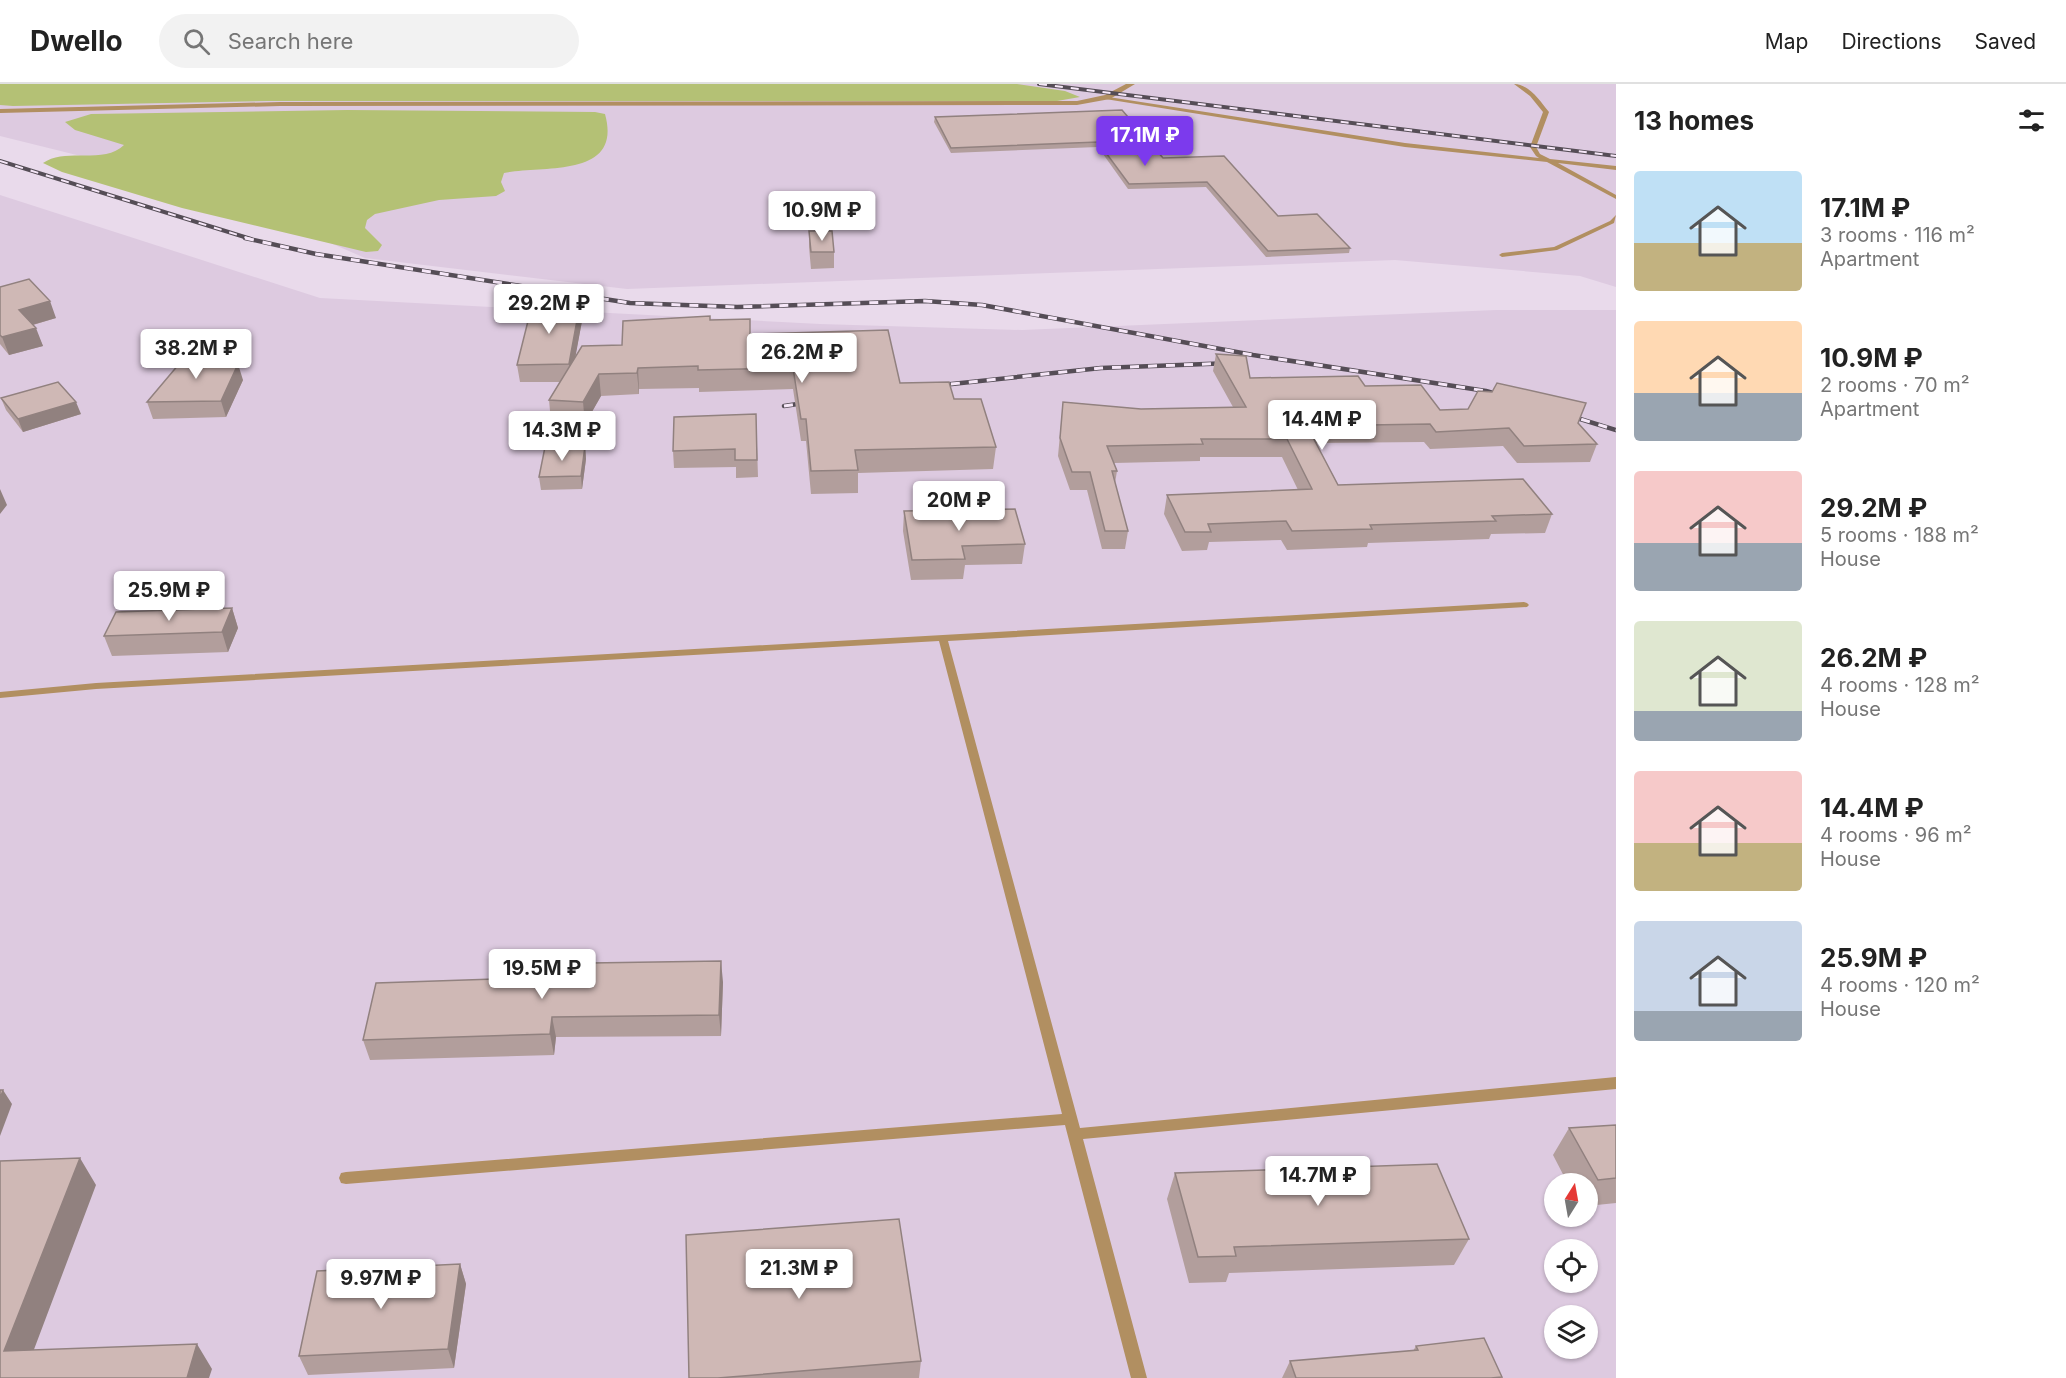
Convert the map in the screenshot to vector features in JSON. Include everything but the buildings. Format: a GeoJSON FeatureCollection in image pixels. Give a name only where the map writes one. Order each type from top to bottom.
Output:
{"type":"FeatureCollection","features":[{"type":"Feature","properties":{"kind":"street"},"geometry":{"type":"LineString","coordinates":[[0,111],[280,104],[1054,103],[1102,98],[1131,84]]}},
{"type":"Feature","properties":{"kind":"lane"},"geometry":{"type":"LineString","coordinates":[[1516,84],[1532,95],[1546,112],[1533,147],[1538,155],[1547,162],[1597,185],[1616,197]]}},
{"type":"Feature","properties":{"kind":"lane"},"geometry":{"type":"LineString","coordinates":[[1102,98],[1405,146],[1616,168]]}},
{"type":"Feature","properties":{"kind":"lane"},"geometry":{"type":"LineString","coordinates":[[1502,255],[1555,249],[1578,240],[1616,218]]}},
{"type":"Feature","properties":{"kind":"lane"},"geometry":{"type":"LineString","coordinates":[[0,695],[96,686],[1524,605]]}},
{"type":"Feature","properties":{"kind":"lane"},"geometry":{"type":"LineString","coordinates":[[944,639],[1139,1378]]}},
{"type":"Feature","properties":{"kind":"lane"},"geometry":{"type":"LineString","coordinates":[[1075,1134],[1616,1083]]}},
{"type":"Feature","properties":{"kind":"lane"},"geometry":{"type":"LineString","coordinates":[[346,1179],[1071,1119]]}},
{"type":"Feature","properties":{"kind":"shaded area"},"geometry":{"type":"Polygon","coordinates":[[[0,84],[1616,84],[1616,287],[1580,276],[1395,260],[627,289],[365,258],[252,209],[109,163],[0,136],[0,84]]]}},
{"type":"Feature","properties":{"kind":"shaded area"},"geometry":{"type":"Polygon","coordinates":[[[0,195],[320,298],[820,324],[1022,330],[1496,310],[1616,310],[1616,1378],[0,1378],[0,195]]]}},
{"type":"Feature","properties":{"kind":"green space"},"geometry":{"type":"Polygon","coordinates":[[[0,84],[1017,84],[1065,91],[1080,97],[1057,101],[267,101],[13,106],[0,105],[0,84]]]}},
{"type":"Feature","properties":{"kind":"green space"},"geometry":{"type":"Polygon","coordinates":[[[347,110],[595,112],[605,114],[607,135],[602,150],[591,159],[576,165],[504,173],[501,182],[505,191],[496,196],[439,200],[375,214],[367,220],[365,228],[382,245],[378,251],[366,252],[182,208],[62,172],[43,163],[63,156],[106,154],[124,145],[75,130],[65,122],[91,114],[347,110]]]}},
{"type":"Feature","properties":{"kind":"railway"},"geometry":{"type":"LineString","coordinates":[[1039,84],[1616,156]]}},
{"type":"Feature","properties":{"kind":"railway"},"geometry":{"type":"LineString","coordinates":[[0,161],[251,239]]}},
{"type":"Feature","properties":{"kind":"railway"},"geometry":{"type":"LineString","coordinates":[[245,238],[316,254],[630,303],[737,307],[925,301],[982,305],[1253,355],[1486,391],[1507,397]]}},
{"type":"Feature","properties":{"kind":"railway"},"geometry":{"type":"LineString","coordinates":[[933,386],[1101,368],[1232,363]]}},
{"type":"Feature","properties":{"kind":"railway"},"geometry":{"type":"LineString","coordinates":[[784,406],[811,402]]}},
{"type":"Feature","properties":{"kind":"railway"},"geometry":{"type":"LineString","coordinates":[[1564,414],[1616,430]]}}]}
